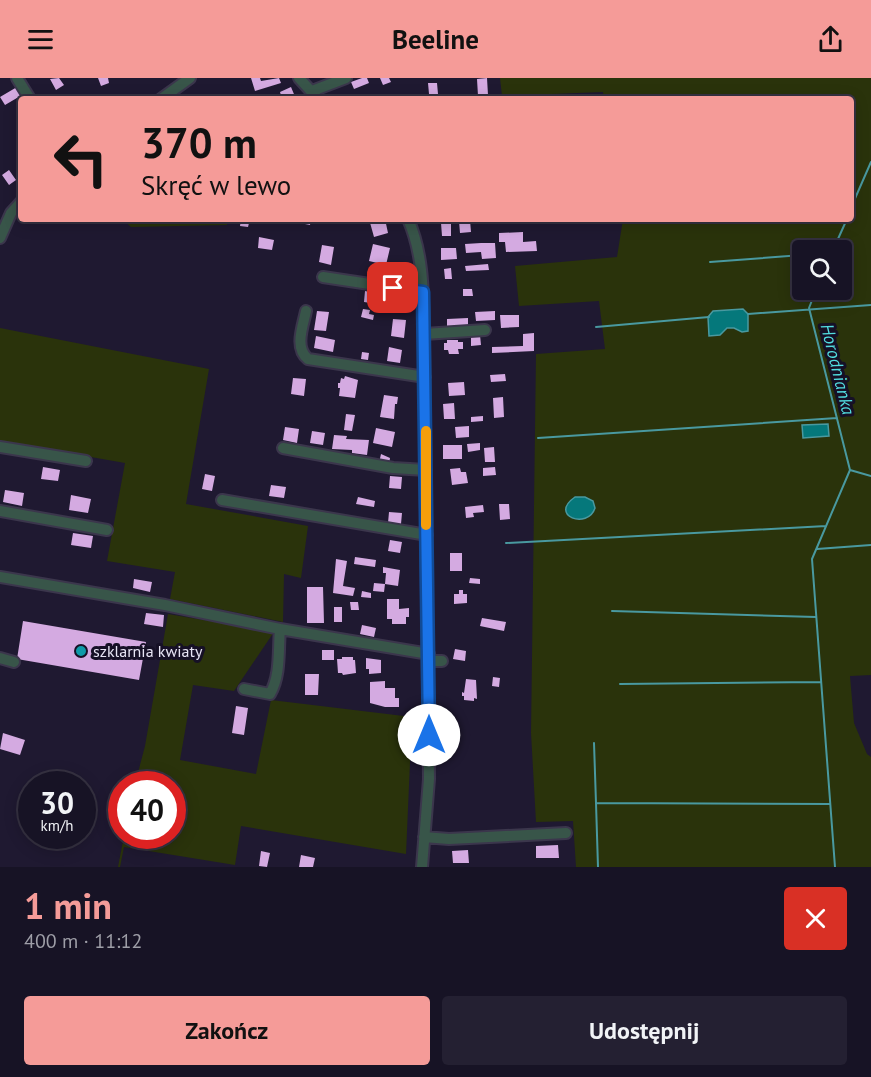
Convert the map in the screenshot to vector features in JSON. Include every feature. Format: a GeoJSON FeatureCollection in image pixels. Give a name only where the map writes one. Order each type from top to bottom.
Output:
{"type":"FeatureCollection","features":[{"type":"Feature","properties":{"kind":"street"},"geometry":{"type":"LineString","coordinates":[[17,78],[28,96]]}},
{"type":"Feature","properties":{"kind":"street"},"geometry":{"type":"LineString","coordinates":[[165,96],[190,78]]}},
{"type":"Feature","properties":{"kind":"street"},"geometry":{"type":"LineString","coordinates":[[299,78],[315,95],[346,78]]}},
{"type":"Feature","properties":{"kind":"street"},"geometry":{"type":"LineString","coordinates":[[0,238],[11,213],[18,205]]}},
{"type":"Feature","properties":{"kind":"street"},"geometry":{"type":"LineString","coordinates":[[409,222],[418,250],[423,292],[425,377],[429,796],[422,867]]}},
{"type":"Feature","properties":{"kind":"street"},"geometry":{"type":"LineString","coordinates":[[322,277],[423,292]]}},
{"type":"Feature","properties":{"kind":"street"},"geometry":{"type":"LineString","coordinates":[[306,311],[300,348],[308,359],[425,377]]}},
{"type":"Feature","properties":{"kind":"street"},"geometry":{"type":"LineString","coordinates":[[424,334],[485,330]]}},
{"type":"Feature","properties":{"kind":"street"},"geometry":{"type":"LineString","coordinates":[[0,447],[86,461]]}},
{"type":"Feature","properties":{"kind":"street"},"geometry":{"type":"LineString","coordinates":[[283,448],[393,468],[426,470]]}},
{"type":"Feature","properties":{"kind":"street"},"geometry":{"type":"LineString","coordinates":[[222,500],[427,535]]}},
{"type":"Feature","properties":{"kind":"street"},"geometry":{"type":"LineString","coordinates":[[0,511],[107,530]]}},
{"type":"Feature","properties":{"kind":"street"},"geometry":{"type":"LineString","coordinates":[[0,577],[165,604],[442,661]]}},
{"type":"Feature","properties":{"kind":"street"},"geometry":{"type":"LineString","coordinates":[[244,689],[270,694],[277,676],[280,629]]}},
{"type":"Feature","properties":{"kind":"street"},"geometry":{"type":"LineString","coordinates":[[0,658],[14,662]]}},
{"type":"Feature","properties":{"kind":"street"},"geometry":{"type":"LineString","coordinates":[[424,837],[449,839],[566,833]]}},
{"type":"Feature","properties":{"kind":"shaded area"},"geometry":{"type":"Polygon","coordinates":[[[500,78],[871,78],[871,675],[850,676],[854,723],[867,754],[871,757],[871,867],[576,867],[573,821],[536,822],[531,733],[536,354],[605,349],[599,301],[519,306],[515,266],[617,257],[623,222],[854,222],[854,96],[604,96],[603,92],[502,96],[500,78]]]}},
{"type":"Feature","properties":{"kind":"shaded area"},"geometry":{"type":"Polygon","coordinates":[[[125,222],[227,222],[227,225],[131,227],[125,222]]]}},
{"type":"Feature","properties":{"kind":"shaded area"},"geometry":{"type":"Polygon","coordinates":[[[743,309],[748,314],[748,331],[742,332],[734,328],[727,328],[720,335],[709,336],[708,317],[713,311],[743,309]]]}},
{"type":"Feature","properties":{"kind":"shaded area"},"geometry":{"type":"Polygon","coordinates":[[[0,328],[209,369],[186,504],[308,526],[301,578],[284,574],[283,622],[170,599],[175,572],[107,561],[125,463],[0,441],[0,328]]]}},
{"type":"Feature","properties":{"kind":"shaded area"},"geometry":{"type":"Polygon","coordinates":[[[828,424],[829,436],[803,438],[802,425],[828,424]]]}},
{"type":"Feature","properties":{"kind":"shaded area"},"geometry":{"type":"Polygon","coordinates":[[[575,497],[585,497],[593,501],[595,508],[591,515],[578,519],[568,515],[566,510],[568,504],[575,497]]]}},
{"type":"Feature","properties":{"kind":"shaded area"},"geometry":{"type":"Polygon","coordinates":[[[168,614],[274,632],[234,691],[193,685],[180,760],[256,774],[271,700],[412,717],[406,854],[241,826],[235,865],[136,849],[186,849],[186,771],[138,771],[145,746],[168,614]]]}},
{"type":"Feature","properties":{"kind":"shaded area"},"geometry":{"type":"Polygon","coordinates":[[[121,849],[124,849],[120,867],[118,867],[121,849]]]}},
{"type":"Feature","properties":{"kind":"building"},"geometry":{"type":"Polygon","coordinates":[[[59,78],[64,85],[56,90],[50,79],[59,78]]]}},
{"type":"Feature","properties":{"kind":"building"},"geometry":{"type":"Polygon","coordinates":[[[98,78],[108,78],[109,83],[101,86],[98,78]]]}},
{"type":"Feature","properties":{"kind":"building"},"geometry":{"type":"Polygon","coordinates":[[[251,78],[260,78],[261,81],[279,78],[281,83],[255,91],[251,78]]]}},
{"type":"Feature","properties":{"kind":"building"},"geometry":{"type":"Polygon","coordinates":[[[367,78],[369,83],[354,89],[351,82],[367,78]]]}},
{"type":"Feature","properties":{"kind":"building"},"geometry":{"type":"Polygon","coordinates":[[[380,78],[389,78],[391,82],[383,85],[380,78]]]}},
{"type":"Feature","properties":{"kind":"building"},"geometry":{"type":"Polygon","coordinates":[[[487,78],[488,95],[478,96],[477,79],[487,78]]]}},
{"type":"Feature","properties":{"kind":"building"},"geometry":{"type":"Polygon","coordinates":[[[428,83],[437,83],[438,94],[429,94],[428,83]]]}},
{"type":"Feature","properties":{"kind":"building"},"geometry":{"type":"Polygon","coordinates":[[[17,87],[22,95],[5,105],[0,97],[17,87]]]}},
{"type":"Feature","properties":{"kind":"building"},"geometry":{"type":"Polygon","coordinates":[[[291,87],[295,96],[281,96],[280,92],[291,87]]]}},
{"type":"Feature","properties":{"kind":"building"},"geometry":{"type":"Polygon","coordinates":[[[9,170],[16,180],[9,185],[2,175],[9,170]]]}},
{"type":"Feature","properties":{"kind":"building"},"geometry":{"type":"Polygon","coordinates":[[[241,222],[249,222],[248,227],[240,226],[241,222]]]}},
{"type":"Feature","properties":{"kind":"building"},"geometry":{"type":"Polygon","coordinates":[[[295,222],[310,222],[310,225],[295,222]]]}},
{"type":"Feature","properties":{"kind":"building"},"geometry":{"type":"Polygon","coordinates":[[[370,222],[386,222],[388,233],[374,237],[370,222]]]}},
{"type":"Feature","properties":{"kind":"building"},"geometry":{"type":"Polygon","coordinates":[[[459,222],[470,222],[471,232],[460,233],[459,222]]]}},
{"type":"Feature","properties":{"kind":"building"},"geometry":{"type":"Polygon","coordinates":[[[441,223],[451,223],[451,236],[442,236],[441,223]]]}},
{"type":"Feature","properties":{"kind":"building"},"geometry":{"type":"Polygon","coordinates":[[[523,232],[523,242],[536,241],[537,251],[506,252],[505,242],[499,242],[499,233],[523,232]]]}},
{"type":"Feature","properties":{"kind":"building"},"geometry":{"type":"Polygon","coordinates":[[[259,237],[274,240],[272,250],[258,248],[259,237]]]}},
{"type":"Feature","properties":{"kind":"building"},"geometry":{"type":"Polygon","coordinates":[[[495,243],[496,258],[482,259],[481,252],[466,253],[465,244],[495,243]]]}},
{"type":"Feature","properties":{"kind":"building"},"geometry":{"type":"Polygon","coordinates":[[[373,244],[390,248],[386,265],[369,261],[373,244]]]}},
{"type":"Feature","properties":{"kind":"building"},"geometry":{"type":"Polygon","coordinates":[[[322,245],[334,247],[331,265],[319,262],[322,245]]]}},
{"type":"Feature","properties":{"kind":"building"},"geometry":{"type":"Polygon","coordinates":[[[441,248],[456,248],[457,259],[441,260],[441,248]]]}},
{"type":"Feature","properties":{"kind":"building"},"geometry":{"type":"Polygon","coordinates":[[[488,264],[489,270],[466,271],[465,266],[488,264]]]}},
{"type":"Feature","properties":{"kind":"building"},"geometry":{"type":"Polygon","coordinates":[[[451,268],[452,279],[445,279],[444,269],[451,268]]]}},
{"type":"Feature","properties":{"kind":"building"},"geometry":{"type":"Polygon","coordinates":[[[463,289],[472,289],[473,296],[463,296],[463,289]]]}},
{"type":"Feature","properties":{"kind":"building"},"geometry":{"type":"Polygon","coordinates":[[[365,291],[379,294],[377,304],[364,302],[365,291]]]}},
{"type":"Feature","properties":{"kind":"building"},"geometry":{"type":"Polygon","coordinates":[[[388,297],[397,298],[395,309],[386,308],[388,297]]]}},
{"type":"Feature","properties":{"kind":"building"},"geometry":{"type":"Polygon","coordinates":[[[363,309],[370,310],[369,314],[374,315],[373,320],[361,317],[363,309]]]}},
{"type":"Feature","properties":{"kind":"building"},"geometry":{"type":"Polygon","coordinates":[[[317,311],[329,312],[326,331],[314,330],[317,311]]]}},
{"type":"Feature","properties":{"kind":"building"},"geometry":{"type":"Polygon","coordinates":[[[495,311],[495,320],[476,321],[475,312],[495,311]]]}},
{"type":"Feature","properties":{"kind":"building"},"geometry":{"type":"Polygon","coordinates":[[[500,315],[519,315],[519,327],[501,328],[500,315]]]}},
{"type":"Feature","properties":{"kind":"building"},"geometry":{"type":"Polygon","coordinates":[[[468,318],[468,327],[447,328],[447,319],[468,318]]]}},
{"type":"Feature","properties":{"kind":"building"},"geometry":{"type":"Polygon","coordinates":[[[393,319],[406,320],[404,338],[391,336],[393,319]]]}},
{"type":"Feature","properties":{"kind":"building"},"geometry":{"type":"Polygon","coordinates":[[[534,333],[534,351],[492,353],[492,347],[523,346],[523,334],[534,333]]]}},
{"type":"Feature","properties":{"kind":"building"},"geometry":{"type":"Polygon","coordinates":[[[471,335],[480,335],[481,345],[471,346],[471,335]]]}},
{"type":"Feature","properties":{"kind":"building"},"geometry":{"type":"Polygon","coordinates":[[[316,336],[335,340],[333,352],[314,348],[316,336]]]}},
{"type":"Feature","properties":{"kind":"building"},"geometry":{"type":"Polygon","coordinates":[[[447,340],[463,342],[463,349],[458,349],[459,354],[449,354],[448,350],[444,350],[444,343],[447,343],[447,340]]]}},
{"type":"Feature","properties":{"kind":"building"},"geometry":{"type":"Polygon","coordinates":[[[389,347],[402,350],[400,363],[387,361],[389,347]]]}},
{"type":"Feature","properties":{"kind":"building"},"geometry":{"type":"Polygon","coordinates":[[[362,352],[369,353],[368,360],[361,359],[362,352]]]}},
{"type":"Feature","properties":{"kind":"building"},"geometry":{"type":"Polygon","coordinates":[[[505,374],[506,381],[491,382],[490,375],[505,374]]]}},
{"type":"Feature","properties":{"kind":"building"},"geometry":{"type":"Polygon","coordinates":[[[345,376],[358,380],[355,398],[339,396],[338,383],[345,376]]]}},
{"type":"Feature","properties":{"kind":"building"},"geometry":{"type":"Polygon","coordinates":[[[293,378],[306,379],[304,396],[291,394],[293,378]]]}},
{"type":"Feature","properties":{"kind":"building"},"geometry":{"type":"Polygon","coordinates":[[[464,382],[465,395],[449,396],[448,383],[464,382]]]}},
{"type":"Feature","properties":{"kind":"building"},"geometry":{"type":"Polygon","coordinates":[[[384,395],[398,397],[394,419],[380,417],[384,395]]]}},
{"type":"Feature","properties":{"kind":"building"},"geometry":{"type":"Polygon","coordinates":[[[503,397],[504,417],[494,418],[493,398],[503,397]]]}},
{"type":"Feature","properties":{"kind":"building"},"geometry":{"type":"Polygon","coordinates":[[[454,403],[455,419],[444,419],[443,404],[454,403]]]}},
{"type":"Feature","properties":{"kind":"building"},"geometry":{"type":"Polygon","coordinates":[[[346,414],[355,415],[352,431],[344,430],[346,414]]]}},
{"type":"Feature","properties":{"kind":"building"},"geometry":{"type":"Polygon","coordinates":[[[483,416],[483,421],[471,422],[471,417],[483,416]]]}},
{"type":"Feature","properties":{"kind":"building"},"geometry":{"type":"Polygon","coordinates":[[[469,426],[469,437],[456,438],[455,427],[469,426]]]}},
{"type":"Feature","properties":{"kind":"building"},"geometry":{"type":"Polygon","coordinates":[[[285,427],[299,429],[297,443],[283,440],[285,427]]]}},
{"type":"Feature","properties":{"kind":"building"},"geometry":{"type":"Polygon","coordinates":[[[376,428],[395,432],[392,447],[373,443],[376,428]]]}},
{"type":"Feature","properties":{"kind":"building"},"geometry":{"type":"Polygon","coordinates":[[[312,431],[325,433],[323,445],[310,443],[312,431]]]}},
{"type":"Feature","properties":{"kind":"building"},"geometry":{"type":"Polygon","coordinates":[[[334,435],[347,436],[346,439],[369,440],[367,455],[352,453],[352,450],[332,449],[334,435]]]}},
{"type":"Feature","properties":{"kind":"building"},"geometry":{"type":"Polygon","coordinates":[[[480,443],[480,450],[468,452],[467,444],[480,443]]]}},
{"type":"Feature","properties":{"kind":"building"},"geometry":{"type":"Polygon","coordinates":[[[443,445],[462,445],[462,459],[443,459],[443,445]]]}},
{"type":"Feature","properties":{"kind":"building"},"geometry":{"type":"Polygon","coordinates":[[[494,447],[495,462],[485,462],[484,448],[494,447]]]}},
{"type":"Feature","properties":{"kind":"building"},"geometry":{"type":"Polygon","coordinates":[[[381,454],[390,458],[389,464],[379,463],[381,454]]]}},
{"type":"Feature","properties":{"kind":"building"},"geometry":{"type":"Polygon","coordinates":[[[43,467],[60,470],[58,481],[41,479],[43,467]]]}},
{"type":"Feature","properties":{"kind":"building"},"geometry":{"type":"Polygon","coordinates":[[[495,467],[496,475],[483,476],[483,468],[495,467]]]}},
{"type":"Feature","properties":{"kind":"building"},"geometry":{"type":"Polygon","coordinates":[[[460,468],[461,472],[466,472],[468,483],[452,485],[450,469],[460,468]]]}},
{"type":"Feature","properties":{"kind":"building"},"geometry":{"type":"Polygon","coordinates":[[[205,474],[215,476],[212,491],[202,489],[205,474]]]}},
{"type":"Feature","properties":{"kind":"building"},"geometry":{"type":"Polygon","coordinates":[[[390,476],[402,477],[401,489],[389,488],[390,476]]]}},
{"type":"Feature","properties":{"kind":"building"},"geometry":{"type":"Polygon","coordinates":[[[271,485],[286,487],[284,498],[269,496],[271,485]]]}},
{"type":"Feature","properties":{"kind":"building"},"geometry":{"type":"Polygon","coordinates":[[[5,490],[24,493],[22,506],[3,502],[5,490]]]}},
{"type":"Feature","properties":{"kind":"building"},"geometry":{"type":"Polygon","coordinates":[[[71,495],[91,499],[88,513],[69,510],[71,495]]]}},
{"type":"Feature","properties":{"kind":"building"},"geometry":{"type":"Polygon","coordinates":[[[358,497],[375,501],[374,507],[356,504],[358,497]]]}},
{"type":"Feature","properties":{"kind":"building"},"geometry":{"type":"Polygon","coordinates":[[[499,504],[509,504],[510,519],[500,520],[499,504]]]}},
{"type":"Feature","properties":{"kind":"building"},"geometry":{"type":"Polygon","coordinates":[[[483,505],[484,512],[473,513],[474,517],[466,518],[465,507],[483,505]]]}},
{"type":"Feature","properties":{"kind":"building"},"geometry":{"type":"Polygon","coordinates":[[[389,512],[402,513],[401,524],[388,523],[389,512]]]}},
{"type":"Feature","properties":{"kind":"building"},"geometry":{"type":"Polygon","coordinates":[[[73,533],[93,536],[91,548],[71,545],[73,533]]]}},
{"type":"Feature","properties":{"kind":"building"},"geometry":{"type":"Polygon","coordinates":[[[390,540],[402,542],[400,553],[388,551],[390,540]]]}},
{"type":"Feature","properties":{"kind":"building"},"geometry":{"type":"Polygon","coordinates":[[[450,553],[462,553],[462,571],[450,571],[450,553]]]}},
{"type":"Feature","properties":{"kind":"building"},"geometry":{"type":"Polygon","coordinates":[[[355,557],[376,560],[375,567],[354,564],[355,557]]]}},
{"type":"Feature","properties":{"kind":"building"},"geometry":{"type":"Polygon","coordinates":[[[336,559],[347,561],[343,586],[355,588],[353,596],[333,593],[336,559]]]}},
{"type":"Feature","properties":{"kind":"building"},"geometry":{"type":"Polygon","coordinates":[[[383,567],[400,570],[398,586],[385,584],[386,573],[383,573],[383,567]]]}},
{"type":"Feature","properties":{"kind":"building"},"geometry":{"type":"Polygon","coordinates":[[[470,578],[480,579],[480,584],[469,583],[470,578]]]}},
{"type":"Feature","properties":{"kind":"building"},"geometry":{"type":"Polygon","coordinates":[[[134,579],[152,582],[150,592],[133,588],[134,579]]]}},
{"type":"Feature","properties":{"kind":"building"},"geometry":{"type":"Polygon","coordinates":[[[374,583],[385,584],[384,592],[373,591],[374,583]]]}},
{"type":"Feature","properties":{"kind":"building"},"geometry":{"type":"Polygon","coordinates":[[[307,587],[323,587],[324,623],[307,623],[307,587]]]}},
{"type":"Feature","properties":{"kind":"building"},"geometry":{"type":"Polygon","coordinates":[[[459,590],[467,594],[467,603],[454,604],[454,594],[459,594],[459,590]]]}},
{"type":"Feature","properties":{"kind":"building"},"geometry":{"type":"Polygon","coordinates":[[[362,591],[371,593],[371,598],[361,597],[362,591]]]}},
{"type":"Feature","properties":{"kind":"building"},"geometry":{"type":"Polygon","coordinates":[[[387,599],[399,599],[399,609],[409,608],[406,624],[392,624],[392,619],[387,619],[387,599]]]}},
{"type":"Feature","properties":{"kind":"building"},"geometry":{"type":"Polygon","coordinates":[[[350,602],[358,602],[359,610],[351,610],[350,602]]]}},
{"type":"Feature","properties":{"kind":"building"},"geometry":{"type":"Polygon","coordinates":[[[334,607],[342,607],[342,622],[334,622],[334,607]]]}},
{"type":"Feature","properties":{"kind":"building"},"geometry":{"type":"Polygon","coordinates":[[[146,613],[164,615],[163,627],[144,624],[146,613]]]}},
{"type":"Feature","properties":{"kind":"building"},"geometry":{"type":"Polygon","coordinates":[[[482,618],[506,622],[504,631],[480,626],[482,618]]]}},
{"type":"Feature","properties":{"kind":"building","name":"szklarnia kwiaty"},"geometry":{"type":"Polygon","coordinates":[[[23,621],[146,642],[139,680],[17,659],[23,621]]]}},
{"type":"Feature","properties":{"kind":"building"},"geometry":{"type":"Polygon","coordinates":[[[362,625],[376,628],[374,637],[360,634],[362,625]]]}},
{"type":"Feature","properties":{"kind":"building"},"geometry":{"type":"Polygon","coordinates":[[[455,649],[466,651],[465,661],[453,659],[455,649]]]}},
{"type":"Feature","properties":{"kind":"building"},"geometry":{"type":"Polygon","coordinates":[[[322,650],[334,650],[334,660],[322,660],[322,650]]]}},
{"type":"Feature","properties":{"kind":"building"},"geometry":{"type":"Polygon","coordinates":[[[342,657],[353,657],[356,673],[343,675],[338,673],[337,659],[342,659],[342,657]]]}},
{"type":"Feature","properties":{"kind":"building"},"geometry":{"type":"Polygon","coordinates":[[[366,658],[381,660],[381,673],[369,674],[369,669],[366,669],[366,658]]]}},
{"type":"Feature","properties":{"kind":"building"},"geometry":{"type":"Polygon","coordinates":[[[305,674],[319,674],[318,695],[305,695],[305,674]]]}},
{"type":"Feature","properties":{"kind":"building"},"geometry":{"type":"Polygon","coordinates":[[[493,677],[500,678],[499,687],[492,686],[493,677]]]}},
{"type":"Feature","properties":{"kind":"building"},"geometry":{"type":"Polygon","coordinates":[[[466,679],[476,680],[477,699],[474,698],[474,701],[464,700],[462,696],[466,679]]]}},
{"type":"Feature","properties":{"kind":"building"},"geometry":{"type":"Polygon","coordinates":[[[385,681],[385,688],[395,688],[395,698],[399,698],[399,707],[385,707],[370,703],[370,682],[385,681]]]}},
{"type":"Feature","properties":{"kind":"building"},"geometry":{"type":"Polygon","coordinates":[[[236,706],[248,708],[244,735],[232,733],[236,706]]]}},
{"type":"Feature","properties":{"kind":"building"},"geometry":{"type":"Polygon","coordinates":[[[3,733],[25,740],[20,755],[0,749],[3,733]]]}},
{"type":"Feature","properties":{"kind":"building"},"geometry":{"type":"Polygon","coordinates":[[[558,845],[559,858],[536,858],[536,846],[558,845]]]}},
{"type":"Feature","properties":{"kind":"building"},"geometry":{"type":"Polygon","coordinates":[[[468,850],[469,863],[453,863],[452,851],[468,850]]]}},
{"type":"Feature","properties":{"kind":"building"},"geometry":{"type":"Polygon","coordinates":[[[261,851],[270,853],[267,867],[259,866],[261,851]]]}},
{"type":"Feature","properties":{"kind":"building"},"geometry":{"type":"Polygon","coordinates":[[[301,855],[315,858],[313,867],[299,867],[301,855]]]}},
{"type":"Feature","properties":{"kind":"waterway","name":"Horodnianka"},"geometry":{"type":"LineString","coordinates":[[854,201],[871,162]]}},
{"type":"Feature","properties":{"kind":"waterway","name":"Horodnianka"},"geometry":{"type":"LineString","coordinates":[[838,240],[846,222]]}},
{"type":"Feature","properties":{"kind":"waterway"},"geometry":{"type":"LineString","coordinates":[[710,262],[792,256]]}},
{"type":"Feature","properties":{"kind":"waterway","name":"Horodnianka"},"geometry":{"type":"LineString","coordinates":[[812,300],[809,308],[850,470],[871,476]]}},
{"type":"Feature","properties":{"kind":"waterway","name":"Horodnianka"},"geometry":{"type":"LineString","coordinates":[[748,314],[871,305]]}},
{"type":"Feature","properties":{"kind":"waterway"},"geometry":{"type":"LineString","coordinates":[[596,327],[709,317]]}},
{"type":"Feature","properties":{"kind":"waterway"},"geometry":{"type":"LineString","coordinates":[[538,438],[837,418]]}},
{"type":"Feature","properties":{"kind":"waterway"},"geometry":{"type":"LineString","coordinates":[[835,867],[812,559],[850,470]]}},
{"type":"Feature","properties":{"kind":"waterway"},"geometry":{"type":"LineString","coordinates":[[506,543],[826,526]]}},
{"type":"Feature","properties":{"kind":"waterway"},"geometry":{"type":"LineString","coordinates":[[817,549],[871,545]]}},
{"type":"Feature","properties":{"kind":"waterway"},"geometry":{"type":"LineString","coordinates":[[612,611],[816,617]]}},
{"type":"Feature","properties":{"kind":"waterway"},"geometry":{"type":"LineString","coordinates":[[620,684],[821,682]]}},
{"type":"Feature","properties":{"kind":"waterway"},"geometry":{"type":"LineString","coordinates":[[594,743],[596,803]]}},
{"type":"Feature","properties":{"kind":"waterway"},"geometry":{"type":"LineString","coordinates":[[598,867],[596,803],[830,804]]}},
{"type":"Feature","properties":{"kind":"slow traffic"},"geometry":{"type":"LineString","coordinates":[[426,431],[426,525]]}},
{"type":"Feature","properties":{"kind":"place","name":"szklarnia kwiaty"},"geometry":{"type":"Point","coordinates":[81,651]}},
{"type":"Feature","properties":{"kind":"route"},"geometry":{"type":"LineString","coordinates":[[393,288],[423,292],[429,735]]}}]}
